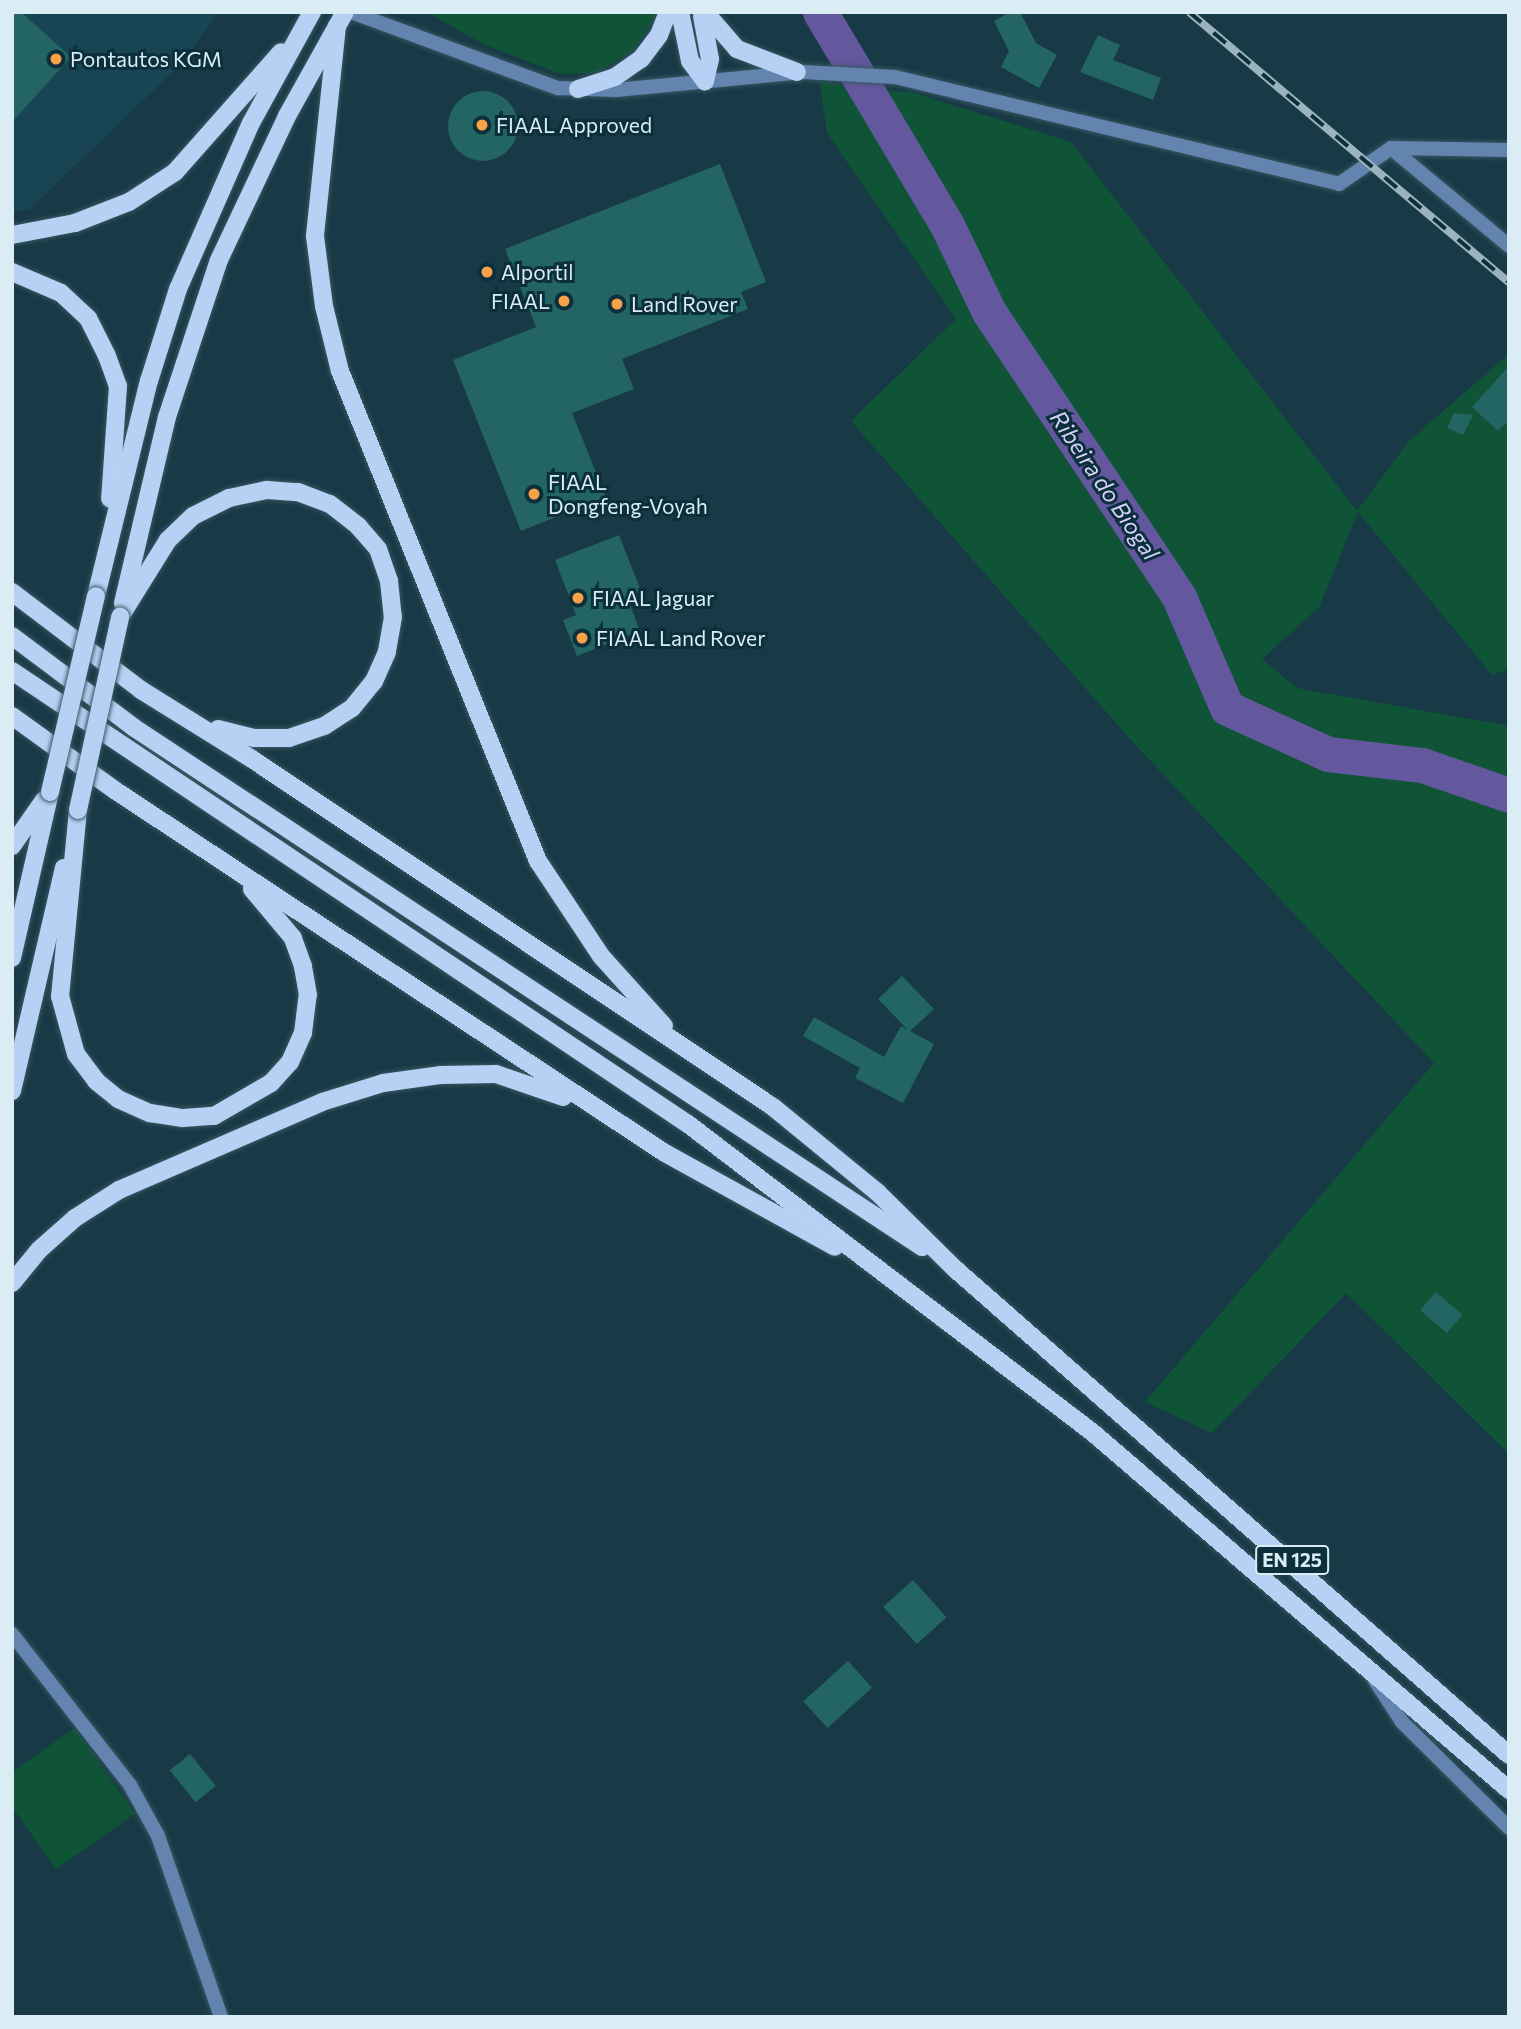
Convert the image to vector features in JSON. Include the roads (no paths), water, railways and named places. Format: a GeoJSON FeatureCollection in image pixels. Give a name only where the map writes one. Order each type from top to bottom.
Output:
{"type":"FeatureCollection","features":[{"type":"Feature","properties":{"kind":"main road"},"geometry":{"type":"LineString","coordinates":[[578,89],[615,77],[640,60],[659,35],[668,12]]}},
{"type":"Feature","properties":{"kind":"main road"},"geometry":{"type":"LineString","coordinates":[[680,12],[690,61],[705,81]]}},
{"type":"Feature","properties":{"kind":"main road"},"geometry":{"type":"LineString","coordinates":[[703,12],[710,59],[705,81]]}},
{"type":"Feature","properties":{"kind":"main road"},"geometry":{"type":"LineString","coordinates":[[703,12],[737,49],[797,72]]}},
{"type":"Feature","properties":{"kind":"main road"},"geometry":{"type":"LineString","coordinates":[[12,235],[75,223],[129,202],[175,172],[309,17]]}},
{"type":"Feature","properties":{"kind":"main road"},"geometry":{"type":"LineString","coordinates":[[12,958],[107,541],[178,289],[245,135],[309,17]]}},
{"type":"Feature","properties":{"kind":"main road"},"geometry":{"type":"LineString","coordinates":[[12,1091],[167,417],[219,260],[287,116],[341,19]]}},
{"type":"Feature","properties":{"kind":"main road"},"geometry":{"type":"LineString","coordinates":[[341,19],[315,236],[324,306],[340,371],[538,861],[601,956],[666,1027],[704,1060]]}},
{"type":"Feature","properties":{"kind":"main road"},"geometry":{"type":"LineString","coordinates":[[12,272],[61,293],[88,318],[118,386],[107,541]]}},
{"type":"Feature","properties":{"kind":"main road"},"geometry":{"type":"LineString","coordinates":[[120,617],[169,540],[193,516],[229,498],[267,490],[298,492],[330,503],[377,549],[389,581],[393,617],[383,662],[352,708],[324,726],[289,738],[254,738],[224,732],[141,690]]}},
{"type":"Feature","properties":{"kind":"main road"},"geometry":{"type":"LineString","coordinates":[[12,592],[141,690],[252,758],[704,1060],[820,1144],[954,1268]]}},
{"type":"Feature","properties":{"kind":"main road"},"geometry":{"type":"LineString","coordinates":[[12,636],[133,727],[954,1268]]}},
{"type":"Feature","properties":{"kind":"main road"},"geometry":{"type":"LineString","coordinates":[[12,671],[152,769],[688,1124],[888,1275]]}},
{"type":"Feature","properties":{"kind":"main road"},"geometry":{"type":"LineString","coordinates":[[12,718],[213,855],[665,1153]]}},
{"type":"Feature","properties":{"kind":"main road"},"geometry":{"type":"LineString","coordinates":[[12,846],[50,792]]}},
{"type":"Feature","properties":{"kind":"main road"},"geometry":{"type":"LineString","coordinates":[[78,810],[60,996],[76,1054],[96,1081],[118,1099],[150,1113],[183,1118],[214,1116],[245,1102],[271,1083],[290,1062],[303,1033],[307,995],[293,938],[254,891],[213,855]]}},
{"type":"Feature","properties":{"kind":"main road"},"geometry":{"type":"LineString","coordinates":[[12,1283],[39,1250],[75,1218],[119,1190],[321,1102],[383,1083],[441,1075],[496,1074],[544,1087],[888,1275]]}},
{"type":"Feature","properties":{"kind":"main road","name":"EN 125"},"geometry":{"type":"LineString","coordinates":[[954,1268],[1509,1755]]}},
{"type":"Feature","properties":{"kind":"main road","name":"EN 125"},"geometry":{"type":"LineString","coordinates":[[888,1275],[1092,1432],[1362,1660],[1509,1790]]}},
{"type":"Feature","properties":{"kind":"street"},"geometry":{"type":"LineString","coordinates":[[351,12],[516,75],[578,89],[616,90],[797,72],[832,71],[895,77],[1339,184],[1391,148],[1509,150]]}},
{"type":"Feature","properties":{"kind":"street"},"geometry":{"type":"LineString","coordinates":[[1391,148],[1509,246]]}},
{"type":"Feature","properties":{"kind":"street"},"geometry":{"type":"LineString","coordinates":[[12,1634],[123,1776],[158,1836],[221,2017]]}},
{"type":"Feature","properties":{"kind":"street"},"geometry":{"type":"LineString","coordinates":[[1362,1660],[1402,1722],[1509,1828]]}},
{"type":"Feature","properties":{"kind":"waterway","name":"Ribeira do Biogal"},"geometry":{"type":"LineString","coordinates":[[820,12],[947,225],[989,312],[1179,597],[1227,708],[1328,754],[1422,765],[1509,795]]}},
{"type":"Feature","properties":{"kind":"railway"},"geometry":{"type":"LineString","coordinates":[[1189,12],[1509,282]]}},
{"type":"Feature","properties":{"kind":"place","name":"Pontautos KGM"},"geometry":{"type":"Point","coordinates":[56,59]}},
{"type":"Feature","properties":{"kind":"place","name":"FIAAL Approved"},"geometry":{"type":"Point","coordinates":[482,125]}},
{"type":"Feature","properties":{"kind":"place","name":"Alportil"},"geometry":{"type":"Point","coordinates":[487,272]}},
{"type":"Feature","properties":{"kind":"place","name":"FIAAL"},"geometry":{"type":"Point","coordinates":[564,301]}},
{"type":"Feature","properties":{"kind":"place","name":"Land Rover"},"geometry":{"type":"Point","coordinates":[617,304]}},
{"type":"Feature","properties":{"kind":"place","name":"FIAAL Dongfeng-Voyah"},"geometry":{"type":"Point","coordinates":[534,494]}},
{"type":"Feature","properties":{"kind":"place","name":"FIAAL Jaguar"},"geometry":{"type":"Point","coordinates":[578,598]}},
{"type":"Feature","properties":{"kind":"place","name":"FIAAL Land Rover"},"geometry":{"type":"Point","coordinates":[582,638]}}]}
